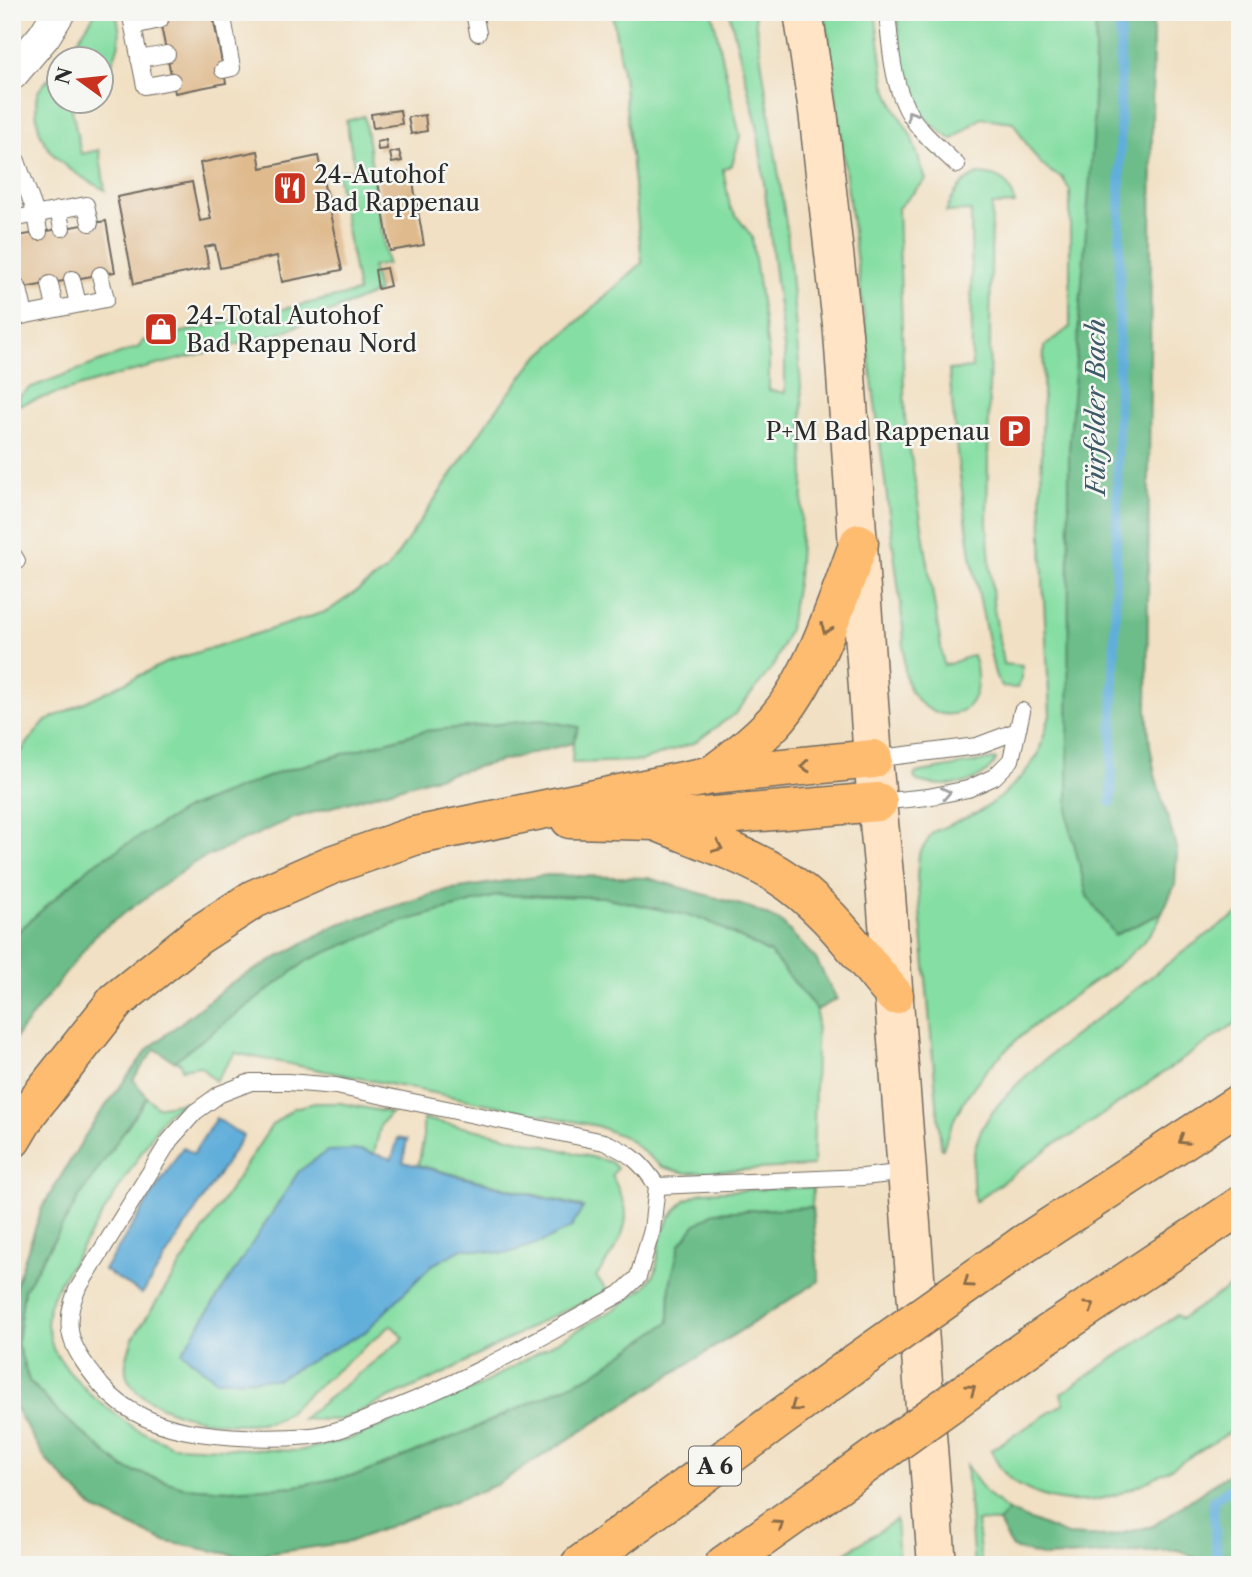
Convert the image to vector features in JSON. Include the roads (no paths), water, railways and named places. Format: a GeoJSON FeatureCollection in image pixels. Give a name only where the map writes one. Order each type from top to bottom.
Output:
{"type":"FeatureCollection","features":[{"type":"Feature","properties":{"kind":"highway"},"geometry":{"type":"LineString","coordinates":[[712,775],[746,749],[775,721],[800,684],[827,629],[859,543]]}},
{"type":"Feature","properties":{"kind":"highway"},"geometry":{"type":"LineString","coordinates":[[12,1139],[28,1112],[117,1001],[197,936],[254,899],[331,866],[414,836],[712,775],[873,759]]}},
{"type":"Feature","properties":{"kind":"highway"},"geometry":{"type":"LineString","coordinates":[[509,816],[655,821],[878,802]]}},
{"type":"Feature","properties":{"kind":"highway"},"geometry":{"type":"LineString","coordinates":[[655,821],[778,875],[810,899],[894,995]]}},
{"type":"Feature","properties":{"kind":"highway","name":"A 6"},"geometry":{"type":"LineString","coordinates":[[580,1565],[850,1367],[1024,1244],[1240,1103]]}},
{"type":"Feature","properties":{"kind":"highway"},"geometry":{"type":"LineString","coordinates":[[724,1565],[1033,1344],[1240,1206]]}},
{"type":"Feature","properties":{"kind":"main road"},"geometry":{"type":"LineString","coordinates":[[803,12],[818,111],[843,333],[873,759],[894,995],[937,1565]]}},
{"type":"Feature","properties":{"kind":"street"},"geometry":{"type":"LineString","coordinates":[[12,74],[44,36],[59,12]]}},
{"type":"Feature","properties":{"kind":"lane"},"geometry":{"type":"LineString","coordinates":[[222,12],[223,43],[232,68],[223,70]]}},
{"type":"Feature","properties":{"kind":"lane"},"geometry":{"type":"LineString","coordinates":[[474,12],[478,33]]}},
{"type":"Feature","properties":{"kind":"lane"},"geometry":{"type":"LineString","coordinates":[[887,12],[897,82],[904,104],[920,129],[957,164]]}},
{"type":"Feature","properties":{"kind":"lane"},"geometry":{"type":"LineString","coordinates":[[160,20],[131,19],[145,86],[172,81]]}},
{"type":"Feature","properties":{"kind":"lane"},"geometry":{"type":"LineString","coordinates":[[139,60],[167,54]]}},
{"type":"Feature","properties":{"kind":"lane"},"geometry":{"type":"LineString","coordinates":[[12,158],[17,162],[36,214],[39,232]]}},
{"type":"Feature","properties":{"kind":"lane"},"geometry":{"type":"LineString","coordinates":[[12,219],[86,205],[90,223]]}},
{"type":"Feature","properties":{"kind":"lane"},"geometry":{"type":"LineString","coordinates":[[58,210],[62,228]]}},
{"type":"Feature","properties":{"kind":"lane"},"geometry":{"type":"LineString","coordinates":[[19,289],[19,316],[106,299],[100,275]]}},
{"type":"Feature","properties":{"kind":"lane"},"geometry":{"type":"LineString","coordinates":[[72,279],[78,304]]}},
{"type":"Feature","properties":{"kind":"lane"},"geometry":{"type":"LineString","coordinates":[[50,284],[55,309]]}},
{"type":"Feature","properties":{"kind":"lane"},"geometry":{"type":"LineString","coordinates":[[878,802],[928,797],[968,789],[994,777],[1011,760],[1022,711]]}},
{"type":"Feature","properties":{"kind":"lane"},"geometry":{"type":"LineString","coordinates":[[873,759],[976,746],[1017,731]]}},
{"type":"Feature","properties":{"kind":"lane"},"geometry":{"type":"LineString","coordinates":[[251,1082],[335,1086],[604,1142],[622,1149],[643,1164],[657,1186],[652,1230],[638,1277],[620,1294],[411,1403],[313,1436],[217,1436],[177,1430],[133,1413],[105,1389],[74,1346],[69,1308],[77,1290],[170,1140],[195,1112],[220,1094],[251,1082]]}},
{"type":"Feature","properties":{"kind":"lane"},"geometry":{"type":"LineString","coordinates":[[657,1186],[852,1178],[908,1172]]}},
{"type":"Feature","properties":{"kind":"water"},"geometry":{"type":"Polygon","coordinates":[[[216,1118],[243,1136],[142,1294],[104,1270],[183,1147],[193,1154],[216,1118]]]}},
{"type":"Feature","properties":{"kind":"water"},"geometry":{"type":"Polygon","coordinates":[[[398,1138],[407,1140],[403,1162],[583,1208],[571,1228],[542,1242],[505,1254],[464,1248],[432,1265],[365,1332],[277,1379],[216,1380],[182,1352],[299,1171],[327,1151],[361,1150],[392,1159],[398,1138]]]}},
{"type":"Feature","properties":{"kind":"waterway","name":"Fürfelder Bach"},"geometry":{"type":"LineString","coordinates":[[1111,802],[1116,604],[1120,12]]}},
{"type":"Feature","properties":{"kind":"waterway","name":"Fürfelder Bach"},"geometry":{"type":"LineString","coordinates":[[1217,1565],[1213,1500],[1240,1482]]}},
{"type":"Feature","properties":{"kind":"place","name":"24-Autohof Bad Rappenau"},"geometry":{"type":"Point","coordinates":[290,188]}},
{"type":"Feature","properties":{"kind":"place","name":"24-Total Autohof Bad Rappenau Nord"},"geometry":{"type":"Point","coordinates":[161,329]}},
{"type":"Feature","properties":{"kind":"place","name":"P+M Bad Rappenau"},"geometry":{"type":"Point","coordinates":[1015,431]}}]}
